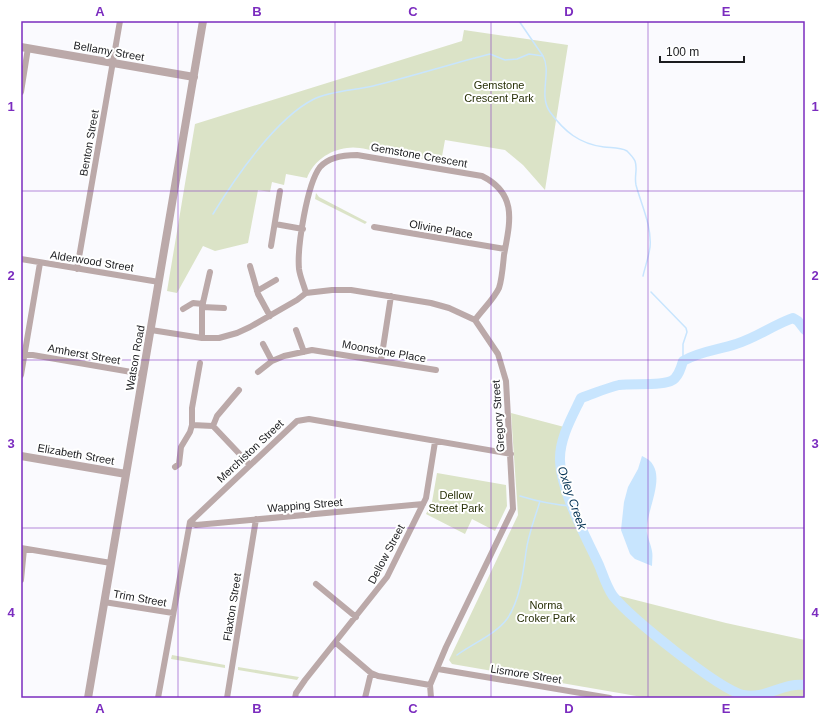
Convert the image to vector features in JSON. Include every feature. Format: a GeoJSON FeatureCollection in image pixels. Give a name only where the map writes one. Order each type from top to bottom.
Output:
{"type":"FeatureCollection","features":[{"type":"Feature","properties":{"kind":"street","name":"Benton Street"},"geometry":{"type":"LineString","coordinates":[[77,269],[120,21]]}},
{"type":"Feature","properties":{"kind":"street","name":"Watson Road"},"geometry":{"type":"LineString","coordinates":[[88,698],[203,21]]}},
{"type":"Feature","properties":{"kind":"street","name":"Bellamy Street"},"geometry":{"type":"LineString","coordinates":[[25,48],[194,76]]}},
{"type":"Feature","properties":{"kind":"street"},"geometry":{"type":"LineString","coordinates":[[21,92],[25,48]]}},
{"type":"Feature","properties":{"kind":"street","name":"Gemstone Crescent"},"geometry":{"type":"LineString","coordinates":[[306,293],[299,270],[299,255],[313,180],[321,166],[343,155],[357,154],[482,176],[494,182],[504,194],[509,205],[510,218],[499,289],[475,320]]}},
{"type":"Feature","properties":{"kind":"street"},"geometry":{"type":"LineString","coordinates":[[271,246],[280,191]]}},
{"type":"Feature","properties":{"kind":"street"},"geometry":{"type":"LineString","coordinates":[[275,224],[303,229]]}},
{"type":"Feature","properties":{"kind":"street","name":"Olivine Place"},"geometry":{"type":"LineString","coordinates":[[374,228],[505,250]]}},
{"type":"Feature","properties":{"kind":"street","name":"Alderwood Street"},"geometry":{"type":"LineString","coordinates":[[21,260],[159,282]]}},
{"type":"Feature","properties":{"kind":"street"},"geometry":{"type":"LineString","coordinates":[[21,375],[23,353],[40,263]]}},
{"type":"Feature","properties":{"kind":"street"},"geometry":{"type":"LineString","coordinates":[[250,266],[257,291],[270,316]]}},
{"type":"Feature","properties":{"kind":"street"},"geometry":{"type":"LineString","coordinates":[[202,338],[202,306],[210,272]]}},
{"type":"Feature","properties":{"kind":"street"},"geometry":{"type":"LineString","coordinates":[[257,291],[276,280]]}},
{"type":"Feature","properties":{"kind":"street"},"geometry":{"type":"LineString","coordinates":[[151,330],[202,338],[219,338],[237,333],[270,316],[306,293],[332,290],[351,290],[432,303],[449,308],[475,320]]}},
{"type":"Feature","properties":{"kind":"street"},"geometry":{"type":"LineString","coordinates":[[381,361],[391,296]]}},
{"type":"Feature","properties":{"kind":"street"},"geometry":{"type":"LineString","coordinates":[[183,310],[193,303],[202,306],[224,308]]}},
{"type":"Feature","properties":{"kind":"street","name":"Gregory Street"},"geometry":{"type":"LineString","coordinates":[[430,685],[446,647],[513,509],[506,380],[498,354],[475,320]]}},
{"type":"Feature","properties":{"kind":"street"},"geometry":{"type":"LineString","coordinates":[[296,330],[304,352]]}},
{"type":"Feature","properties":{"kind":"street"},"geometry":{"type":"LineString","coordinates":[[258,372],[272,361],[263,344]]}},
{"type":"Feature","properties":{"kind":"street","name":"Moonstone Place"},"geometry":{"type":"LineString","coordinates":[[272,361],[312,350],[436,370]]}},
{"type":"Feature","properties":{"kind":"street","name":"Amherst Street"},"geometry":{"type":"LineString","coordinates":[[23,353],[143,374]]}},
{"type":"Feature","properties":{"kind":"street"},"geometry":{"type":"LineString","coordinates":[[175,467],[179,464],[181,447],[190,432],[192,425],[192,408],[200,363]]}},
{"type":"Feature","properties":{"kind":"street"},"geometry":{"type":"LineString","coordinates":[[213,426],[217,416],[239,390]]}},
{"type":"Feature","properties":{"kind":"street","name":"Merchiston Street"},"geometry":{"type":"LineString","coordinates":[[190,522],[249,464],[297,421],[309,419],[511,454]]}},
{"type":"Feature","properties":{"kind":"street"},"geometry":{"type":"LineString","coordinates":[[192,425],[213,426],[249,464]]}},
{"type":"Feature","properties":{"kind":"street","name":"Dellow Street"},"geometry":{"type":"LineString","coordinates":[[295,698],[296,693],[305,680],[387,577],[426,498],[435,442]]}},
{"type":"Feature","properties":{"kind":"street","name":"Elizabeth Street"},"geometry":{"type":"LineString","coordinates":[[21,456],[126,474]]}},
{"type":"Feature","properties":{"kind":"street","name":"Wapping Street"},"geometry":{"type":"LineString","coordinates":[[190,522],[196,525],[423,504]]}},
{"type":"Feature","properties":{"kind":"street","name":"Flaxton Street"},"geometry":{"type":"LineString","coordinates":[[227,698],[256,519]]}},
{"type":"Feature","properties":{"kind":"street"},"geometry":{"type":"LineString","coordinates":[[158,698],[190,522]]}},
{"type":"Feature","properties":{"kind":"street"},"geometry":{"type":"LineString","coordinates":[[21,580],[23,549],[111,563]]}},
{"type":"Feature","properties":{"kind":"street"},"geometry":{"type":"LineString","coordinates":[[316,584],[356,617]]}},
{"type":"Feature","properties":{"kind":"street","name":"Trim Street"},"geometry":{"type":"LineString","coordinates":[[104,602],[173,613]]}},
{"type":"Feature","properties":{"kind":"street"},"geometry":{"type":"LineString","coordinates":[[336,642],[371,673],[378,676],[430,685],[431,698]]}},
{"type":"Feature","properties":{"kind":"street","name":"Lismore Street"},"geometry":{"type":"LineString","coordinates":[[438,669],[610,698]]}},
{"type":"Feature","properties":{"kind":"street"},"geometry":{"type":"LineString","coordinates":[[364,698],[371,673]]}},
{"type":"Feature","properties":{"kind":"green space","name":"Gemstone Crescent Park"},"geometry":{"type":"Polygon","coordinates":[[[464,30],[568,45],[545,190],[523,165],[505,150],[445,140],[441,162],[359,148],[340,149],[322,158],[313,167],[307,178],[286,174],[284,185],[272,182],[270,192],[258,190],[248,243],[215,251],[203,246],[177,293],[167,291],[195,124],[462,41],[464,30]]]}},
{"type":"Feature","properties":{"kind":"green space"},"geometry":{"type":"Polygon","coordinates":[[[316,193],[319,197],[367,222],[365,224],[315,199],[316,193]]]}},
{"type":"Feature","properties":{"kind":"green space","name":"Norma Croker Park"},"geometry":{"type":"Polygon","coordinates":[[[511,413],[568,428],[560,445],[560,461],[563,480],[575,513],[612,594],[726,623],[805,640],[805,698],[648,698],[452,664],[449,660],[518,515],[511,413]]]}},
{"type":"Feature","properties":{"kind":"green space","name":"Dellow Street Park"},"geometry":{"type":"Polygon","coordinates":[[[437,473],[506,485],[507,506],[495,531],[472,519],[465,534],[426,514],[432,502],[437,473]]]}},
{"type":"Feature","properties":{"kind":"green space"},"geometry":{"type":"Polygon","coordinates":[[[172,655],[225,665],[225,668],[171,659],[172,655]]]}},
{"type":"Feature","properties":{"kind":"green space"},"geometry":{"type":"Polygon","coordinates":[[[238,667],[299,677],[297,680],[238,670],[238,667]]]}},
{"type":"Feature","properties":{"kind":"water"},"geometry":{"type":"Polygon","coordinates":[[[642,456],[651,462],[655,470],[656,480],[655,491],[647,524],[647,533],[652,549],[652,566],[635,559],[630,554],[621,530],[624,502],[628,487],[638,469],[642,456]]]}},
{"type":"Feature","properties":{"kind":"waterway"},"geometry":{"type":"LineString","coordinates":[[519,21],[543,56]]}},
{"type":"Feature","properties":{"kind":"waterway"},"geometry":{"type":"LineString","coordinates":[[213,214],[245,167],[271,134],[300,108],[320,96],[373,86],[490,54],[505,60],[517,59],[529,54],[543,56],[546,69],[545,98],[550,112],[555,119],[567,131],[580,140],[595,145],[619,148],[627,151],[635,161],[636,185],[648,223],[650,239],[643,276]]}},
{"type":"Feature","properties":{"kind":"waterway"},"geometry":{"type":"LineString","coordinates":[[651,292],[686,328],[687,332],[683,344],[683,361]]}},
{"type":"Feature","properties":{"kind":"waterway","name":"Oxley Creek"},"geometry":{"type":"LineString","coordinates":[[805,330],[798,321],[793,318],[743,341],[702,353],[683,361],[677,375],[673,380],[666,383],[619,385],[581,398],[570,420],[560,453],[561,473],[569,500],[605,581],[613,596],[637,620],[714,680],[743,695],[759,695],[789,686],[805,685]]}},
{"type":"Feature","properties":{"kind":"waterway"},"geometry":{"type":"LineString","coordinates":[[520,496],[533,500],[572,506]]}},
{"type":"Feature","properties":{"kind":"waterway"},"geometry":{"type":"LineString","coordinates":[[457,655],[497,629],[507,619],[511,612],[518,595],[528,539],[540,501]]}},
{"type":"Feature","properties":{"kind":"waterway","name":"Oxley Creek"},"geometry":{"type":"LineString","coordinates":[[763,698],[769,693]]}}]}
